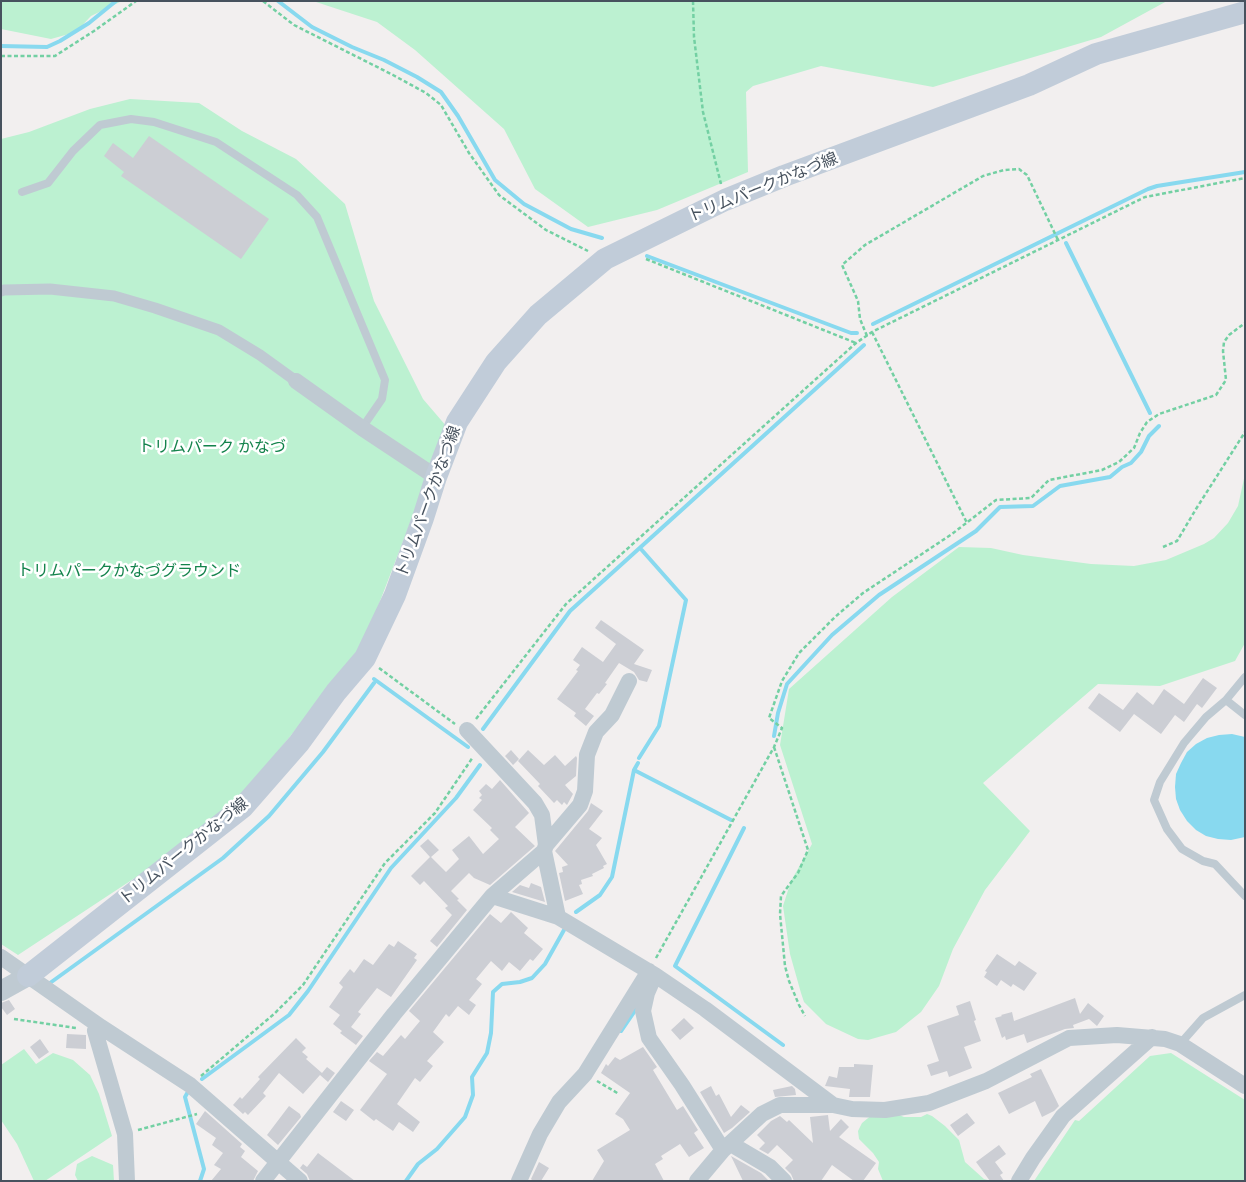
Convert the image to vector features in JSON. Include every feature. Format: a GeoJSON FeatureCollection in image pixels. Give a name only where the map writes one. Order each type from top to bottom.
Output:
{"type":"FeatureCollection","features":[{"type":"Feature","properties":{"kind":"main road","name":"トリムパークかなづ線"},"geometry":{"type":"LineString","coordinates":[[28,976],[243,807],[299,743],[336,692],[365,658],[395,595],[436,477],[458,422],[496,362],[538,315],[614,255],[725,200],[784,176],[1029,86],[1096,54],[1245,12]]}},
{"type":"Feature","properties":{"kind":"street"},"geometry":{"type":"LineString","coordinates":[[1,291],[50,289],[114,296],[219,330],[260,355],[362,428],[436,477]]}},
{"type":"Feature","properties":{"kind":"street"},"geometry":{"type":"LineString","coordinates":[[263,1181],[394,1014],[492,896],[545,848],[580,805],[585,791],[588,755],[596,732],[612,715],[629,682]]}},
{"type":"Feature","properties":{"kind":"street"},"geometry":{"type":"LineString","coordinates":[[464,729],[534,803],[542,815],[545,848],[558,917]]}},
{"type":"Feature","properties":{"kind":"street"},"geometry":{"type":"LineString","coordinates":[[492,896],[558,917],[652,973],[705,1009],[833,1105]]}},
{"type":"Feature","properties":{"kind":"street"},"geometry":{"type":"LineString","coordinates":[[1,957],[98,1029],[190,1085],[300,1181]]}},
{"type":"Feature","properties":{"kind":"street"},"geometry":{"type":"LineString","coordinates":[[520,1181],[540,1134],[559,1102],[585,1074],[652,973]]}},
{"type":"Feature","properties":{"kind":"street"},"geometry":{"type":"LineString","coordinates":[[652,973],[644,1011],[649,1038],[727,1147],[770,1167],[784,1181]]}},
{"type":"Feature","properties":{"kind":"street"},"geometry":{"type":"LineString","coordinates":[[1,992],[28,976]]}},
{"type":"Feature","properties":{"kind":"street"},"geometry":{"type":"LineString","coordinates":[[98,1029],[125,1134],[127,1181]]}},
{"type":"Feature","properties":{"kind":"street"},"geometry":{"type":"LineString","coordinates":[[697,1181],[727,1147],[762,1114],[780,1105],[833,1105],[852,1109],[885,1110],[929,1103],[986,1081],[1069,1038],[1116,1034],[1152,1037],[1180,1044],[1245,1086]]}},
{"type":"Feature","properties":{"kind":"street"},"geometry":{"type":"LineString","coordinates":[[1019,1181],[1063,1116],[1152,1037]]}},
{"type":"Feature","properties":{"kind":"lane"},"geometry":{"type":"LineString","coordinates":[[22,192],[48,183],[73,151],[100,125],[131,119],[154,122],[216,142],[297,195],[317,217],[385,380],[382,399],[362,428]]}},
{"type":"Feature","properties":{"kind":"lane"},"geometry":{"type":"LineString","coordinates":[[1245,677],[1226,700],[1206,717],[1184,743],[1160,782],[1154,800],[1167,829],[1182,849],[1203,861],[1215,864],[1245,896]]}},
{"type":"Feature","properties":{"kind":"lane"},"geometry":{"type":"LineString","coordinates":[[1226,700],[1245,715]]}},
{"type":"Feature","properties":{"kind":"lane"},"geometry":{"type":"LineString","coordinates":[[1180,1044],[1203,1018],[1245,995]]}},
{"type":"Feature","properties":{"kind":"path"},"geometry":{"type":"LineString","coordinates":[[2,56],[55,56],[136,1]]}},
{"type":"Feature","properties":{"kind":"path"},"geometry":{"type":"LineString","coordinates":[[263,1],[294,25],[393,75],[426,93],[441,105],[469,153],[499,195],[546,230],[856,343]]}},
{"type":"Feature","properties":{"kind":"path"},"geometry":{"type":"LineString","coordinates":[[692,1],[694,37],[703,112],[725,200]]}},
{"type":"Feature","properties":{"kind":"path"},"geometry":{"type":"LineString","coordinates":[[867,336],[860,319],[858,301],[842,265],[865,244],[983,176],[1004,170],[1019,169],[1027,175],[1058,240]]}},
{"type":"Feature","properties":{"kind":"path"},"geometry":{"type":"LineString","coordinates":[[365,658],[464,729],[566,604],[856,343],[872,332],[1145,197],[1245,178]]}},
{"type":"Feature","properties":{"kind":"path"},"geometry":{"type":"LineString","coordinates":[[652,973],[774,747],[782,728],[769,718],[782,681],[799,653],[835,616],[863,593],[967,523],[996,500],[1032,498],[1049,480],[1102,470],[1119,462],[1134,448],[1147,422],[1159,414],[1216,395],[1226,380],[1224,342],[1229,335],[1245,323]]}},
{"type":"Feature","properties":{"kind":"path"},"geometry":{"type":"LineString","coordinates":[[872,332],[967,523]]}},
{"type":"Feature","properties":{"kind":"path"},"geometry":{"type":"LineString","coordinates":[[1163,547],[1177,541],[1245,432]]}},
{"type":"Feature","properties":{"kind":"path"},"geometry":{"type":"LineString","coordinates":[[774,747],[808,850],[798,872],[781,896],[780,914],[785,966],[799,1005],[806,1016]]}},
{"type":"Feature","properties":{"kind":"path"},"geometry":{"type":"LineString","coordinates":[[190,1085],[274,1014],[303,986],[385,863],[435,813],[476,753]]}},
{"type":"Feature","properties":{"kind":"path"},"geometry":{"type":"LineString","coordinates":[[14,1019],[98,1029]]}},
{"type":"Feature","properties":{"kind":"path"},"geometry":{"type":"LineString","coordinates":[[585,1074],[619,1094]]}},
{"type":"Feature","properties":{"kind":"path"},"geometry":{"type":"LineString","coordinates":[[125,1134],[197,1114]]}},
{"type":"Feature","properties":{"kind":"green space"},"geometry":{"type":"Polygon","coordinates":[[[1,1],[122,1],[91,16],[76,32],[51,39],[1,29],[1,1]]]}},
{"type":"Feature","properties":{"kind":"green space"},"geometry":{"type":"Polygon","coordinates":[[[313,1],[1167,1],[1101,37],[933,87],[821,66],[753,86],[746,92],[748,172],[657,210],[588,227],[535,189],[504,129],[415,50],[377,22],[313,1]]]}},
{"type":"Feature","properties":{"kind":"green space","name":"トリムパーク かなづ"},"geometry":{"type":"Polygon","coordinates":[[[130,99],[199,103],[242,131],[296,159],[345,204],[374,301],[423,399],[447,427],[362,648],[236,803],[206,831],[18,955],[1,944],[1,139],[29,132],[90,109],[130,99]]]}},
{"type":"Feature","properties":{"kind":"green space"},"geometry":{"type":"Polygon","coordinates":[[[1245,474],[1245,643],[1235,661],[1160,686],[1098,684],[983,783],[1030,831],[985,890],[953,949],[939,986],[921,1012],[896,1032],[868,1040],[858,1039],[826,1024],[804,1002],[790,954],[783,906],[791,881],[812,844],[780,745],[789,689],[892,597],[959,547],[991,548],[1023,555],[1091,564],[1134,566],[1166,560],[1204,544],[1214,538],[1228,523],[1238,506],[1245,474]]]}},
{"type":"Feature","properties":{"kind":"green space"},"geometry":{"type":"Polygon","coordinates":[[[24,1049],[36,1064],[53,1053],[73,1060],[90,1075],[99,1094],[112,1136],[45,1181],[34,1181],[17,1144],[1,1120],[1,1065],[24,1049]]]}},
{"type":"Feature","properties":{"kind":"green space"},"geometry":{"type":"Polygon","coordinates":[[[1171,1053],[1245,1100],[1245,1181],[1034,1181],[1075,1120],[1079,1121],[1150,1056],[1171,1053]]]}},
{"type":"Feature","properties":{"kind":"green space"},"geometry":{"type":"Polygon","coordinates":[[[894,1113],[904,1117],[921,1117],[927,1114],[932,1116],[959,1140],[965,1162],[984,1179],[991,1181],[883,1181],[878,1169],[879,1162],[859,1139],[858,1131],[862,1123],[873,1114],[894,1113]]]}},
{"type":"Feature","properties":{"kind":"green space"},"geometry":{"type":"Polygon","coordinates":[[[92,1156],[113,1165],[114,1181],[78,1181],[75,1175],[77,1164],[92,1156]]]}},
{"type":"Feature","properties":{"kind":"water"},"geometry":{"type":"Polygon","coordinates":[[[1232,734],[1245,737],[1245,837],[1231,840],[1206,836],[1196,830],[1180,810],[1176,799],[1175,787],[1176,774],[1187,752],[1207,738],[1232,734]]]}},
{"type":"Feature","properties":{"kind":"building"},"geometry":{"type":"Polygon","coordinates":[[[149,136],[269,219],[241,259],[121,176],[124,172],[104,156],[113,143],[133,158],[149,136]]]}},
{"type":"Feature","properties":{"kind":"building"},"geometry":{"type":"Polygon","coordinates":[[[601,620],[644,650],[634,664],[652,670],[647,682],[639,680],[634,672],[619,663],[605,683],[607,684],[599,694],[597,693],[585,709],[594,716],[586,726],[574,716],[576,713],[557,699],[578,671],[576,670],[580,665],[573,660],[582,647],[603,662],[616,644],[595,628],[601,620]]]}},
{"type":"Feature","properties":{"kind":"building"},"geometry":{"type":"Polygon","coordinates":[[[1203,678],[1217,688],[1202,708],[1197,704],[1184,722],[1175,715],[1161,734],[1134,714],[1120,732],[1088,708],[1099,693],[1123,710],[1137,692],[1153,705],[1164,689],[1184,704],[1203,678]]]}},
{"type":"Feature","properties":{"kind":"building"},"geometry":{"type":"Polygon","coordinates":[[[511,750],[519,759],[513,765],[505,756],[511,750]]]}},
{"type":"Feature","properties":{"kind":"building"},"geometry":{"type":"Polygon","coordinates":[[[528,750],[544,765],[555,755],[565,766],[576,756],[576,776],[565,785],[573,794],[567,805],[564,802],[562,805],[557,800],[554,803],[538,786],[540,784],[518,761],[528,750]]]}},
{"type":"Feature","properties":{"kind":"building"},"geometry":{"type":"Polygon","coordinates":[[[500,780],[529,813],[515,827],[535,846],[490,885],[474,878],[469,873],[451,891],[467,910],[437,947],[430,941],[452,915],[445,908],[448,906],[424,881],[420,885],[411,876],[430,857],[420,846],[428,839],[439,850],[431,857],[446,872],[459,859],[452,850],[469,836],[483,854],[499,839],[490,830],[492,828],[473,810],[482,800],[479,798],[482,795],[479,791],[486,784],[492,789],[500,780]]]}},
{"type":"Feature","properties":{"kind":"building"},"geometry":{"type":"Polygon","coordinates":[[[591,803],[603,811],[589,829],[602,838],[596,845],[607,864],[603,866],[604,868],[592,874],[593,876],[581,880],[582,884],[579,885],[583,894],[565,901],[559,873],[563,872],[562,867],[568,865],[555,851],[588,811],[591,803]]]}},
{"type":"Feature","properties":{"kind":"building"},"geometry":{"type":"Polygon","coordinates":[[[531,883],[541,887],[545,902],[512,892],[520,885],[529,888],[531,883]]]}},
{"type":"Feature","properties":{"kind":"building"},"geometry":{"type":"Polygon","coordinates":[[[511,912],[528,928],[524,933],[543,949],[533,961],[530,959],[520,971],[509,962],[502,971],[491,961],[476,979],[482,984],[469,1000],[476,1005],[469,1015],[458,1006],[449,1017],[446,1014],[433,1032],[444,1042],[427,1061],[433,1066],[420,1082],[415,1078],[397,1104],[420,1122],[413,1132],[399,1122],[393,1131],[376,1119],[374,1121],[360,1110],[387,1074],[369,1061],[377,1052],[383,1056],[401,1035],[405,1039],[420,1021],[409,1011],[490,914],[501,923],[511,912]]]}},
{"type":"Feature","properties":{"kind":"building"},"geometry":{"type":"Polygon","coordinates":[[[398,941],[417,954],[414,958],[417,960],[391,997],[377,988],[358,1012],[361,1014],[351,1027],[363,1036],[356,1045],[340,1033],[342,1031],[333,1024],[340,1015],[329,1007],[343,987],[339,983],[350,969],[354,973],[364,959],[373,965],[389,944],[394,947],[398,941]]]}},
{"type":"Feature","properties":{"kind":"building"},"geometry":{"type":"Polygon","coordinates":[[[997,954],[1015,966],[1019,961],[1037,973],[1024,991],[1013,984],[1011,987],[1001,980],[997,986],[984,977],[987,972],[985,971],[997,954]]]}},
{"type":"Feature","properties":{"kind":"building"},"geometry":{"type":"Polygon","coordinates":[[[1075,998],[1080,1014],[1088,1003],[1104,1016],[1097,1026],[1089,1019],[1073,1025],[1074,1028],[1065,1029],[1027,1043],[1024,1034],[1006,1040],[1005,1036],[1002,1038],[995,1018],[1012,1012],[1014,1021],[1075,998]]]}},
{"type":"Feature","properties":{"kind":"building"},"geometry":{"type":"Polygon","coordinates":[[[9,1000],[15,1009],[7,1015],[1,1007],[1,1003],[9,1000]]]}},
{"type":"Feature","properties":{"kind":"building"},"geometry":{"type":"Polygon","coordinates":[[[970,1001],[981,1041],[964,1047],[972,1068],[949,1077],[947,1071],[931,1076],[927,1065],[939,1061],[927,1026],[959,1015],[956,1006],[970,1001]]]}},
{"type":"Feature","properties":{"kind":"building"},"geometry":{"type":"Polygon","coordinates":[[[684,1018],[694,1028],[680,1040],[671,1030],[684,1018]]]}},
{"type":"Feature","properties":{"kind":"building"},"geometry":{"type":"Polygon","coordinates":[[[67,1034],[86,1035],[86,1049],[66,1048],[67,1034]]]}},
{"type":"Feature","properties":{"kind":"building"},"geometry":{"type":"Polygon","coordinates":[[[296,1038],[306,1048],[302,1052],[308,1057],[306,1059],[322,1073],[327,1067],[335,1073],[328,1082],[320,1075],[303,1094],[279,1073],[263,1093],[266,1096],[248,1115],[245,1112],[243,1114],[233,1105],[240,1097],[242,1099],[260,1079],[258,1077],[296,1038]]]}},
{"type":"Feature","properties":{"kind":"building"},"geometry":{"type":"Polygon","coordinates":[[[40,1039],[49,1052],[39,1059],[30,1047],[40,1039]]]}},
{"type":"Feature","properties":{"kind":"building"},"geometry":{"type":"Polygon","coordinates":[[[643,1047],[657,1067],[653,1070],[677,1110],[683,1106],[698,1130],[694,1133],[704,1148],[689,1157],[680,1144],[661,1156],[663,1159],[655,1164],[664,1181],[592,1181],[604,1161],[597,1150],[630,1130],[623,1119],[615,1114],[630,1093],[601,1073],[606,1064],[608,1066],[615,1057],[620,1060],[643,1047]]]}},
{"type":"Feature","properties":{"kind":"building"},"geometry":{"type":"Polygon","coordinates":[[[854,1064],[873,1065],[870,1097],[849,1097],[850,1089],[825,1086],[829,1076],[837,1078],[839,1067],[854,1067],[854,1064]]]}},
{"type":"Feature","properties":{"kind":"building"},"geometry":{"type":"Polygon","coordinates":[[[1041,1069],[1059,1106],[1042,1117],[1035,1101],[1009,1114],[998,1093],[1032,1077],[1030,1074],[1041,1069]]]}},
{"type":"Feature","properties":{"kind":"building"},"geometry":{"type":"Polygon","coordinates":[[[711,1086],[716,1096],[719,1094],[731,1117],[741,1105],[750,1112],[724,1133],[700,1092],[711,1086]]]}},
{"type":"Feature","properties":{"kind":"building"},"geometry":{"type":"Polygon","coordinates":[[[792,1086],[795,1089],[796,1095],[775,1097],[773,1090],[792,1086]]]}},
{"type":"Feature","properties":{"kind":"building"},"geometry":{"type":"Polygon","coordinates":[[[341,1101],[354,1110],[346,1121],[333,1112],[341,1101]]]}},
{"type":"Feature","properties":{"kind":"building"},"geometry":{"type":"Polygon","coordinates":[[[289,1106],[300,1114],[301,1117],[278,1145],[267,1135],[289,1106]]]}},
{"type":"Feature","properties":{"kind":"building"},"geometry":{"type":"Polygon","coordinates":[[[205,1111],[242,1144],[240,1147],[245,1151],[241,1157],[258,1171],[253,1181],[211,1181],[221,1169],[214,1165],[223,1153],[212,1145],[216,1138],[196,1124],[205,1111]]]}},
{"type":"Feature","properties":{"kind":"building"},"geometry":{"type":"Polygon","coordinates":[[[967,1113],[975,1123],[958,1136],[950,1125],[967,1113]]]}},
{"type":"Feature","properties":{"kind":"building"},"geometry":{"type":"Polygon","coordinates":[[[828,1115],[830,1131],[841,1119],[849,1127],[839,1137],[876,1163],[863,1181],[854,1181],[832,1165],[821,1181],[794,1181],[791,1174],[785,1168],[793,1160],[777,1145],[768,1154],[759,1149],[765,1143],[757,1135],[771,1121],[780,1116],[787,1122],[789,1120],[813,1143],[810,1117],[828,1115]]]}},
{"type":"Feature","properties":{"kind":"building"},"geometry":{"type":"Polygon","coordinates":[[[999,1145],[1006,1154],[995,1162],[1003,1173],[1000,1175],[1004,1181],[990,1181],[976,1162],[999,1145]]]}},
{"type":"Feature","properties":{"kind":"building"},"geometry":{"type":"Polygon","coordinates":[[[318,1153],[355,1181],[310,1181],[307,1174],[300,1168],[303,1164],[307,1167],[318,1153]]]}},
{"type":"Feature","properties":{"kind":"building"},"geometry":{"type":"Polygon","coordinates":[[[731,1156],[761,1173],[769,1181],[743,1181],[731,1156]]]}},
{"type":"Feature","properties":{"kind":"building"},"geometry":{"type":"Polygon","coordinates":[[[539,1162],[549,1168],[541,1181],[533,1181],[531,1179],[539,1162]]]}},
{"type":"Feature","properties":{"kind":"waterway"},"geometry":{"type":"LineString","coordinates":[[1,46],[47,47],[89,23],[116,1]]}},
{"type":"Feature","properties":{"kind":"waterway"},"geometry":{"type":"LineString","coordinates":[[278,1],[312,27],[352,47],[384,60],[441,92],[458,116],[495,180],[524,204],[571,229],[602,238]]}},
{"type":"Feature","properties":{"kind":"waterway"},"geometry":{"type":"LineString","coordinates":[[873,324],[1148,189],[1245,172]]}},
{"type":"Feature","properties":{"kind":"waterway"},"geometry":{"type":"LineString","coordinates":[[1066,243],[1150,413]]}},
{"type":"Feature","properties":{"kind":"waterway"},"geometry":{"type":"LineString","coordinates":[[647,256],[851,333],[857,333]]}},
{"type":"Feature","properties":{"kind":"waterway"},"geometry":{"type":"LineString","coordinates":[[483,729],[570,611],[864,345]]}},
{"type":"Feature","properties":{"kind":"waterway"},"geometry":{"type":"LineString","coordinates":[[774,736],[778,713],[787,684],[832,635],[879,595],[976,531],[1000,507],[1033,506],[1060,486],[1110,477],[1122,467],[1131,463],[1141,452],[1149,436],[1159,426]]}},
{"type":"Feature","properties":{"kind":"waterway"},"geometry":{"type":"LineString","coordinates":[[639,758],[659,726],[686,600],[640,548]]}},
{"type":"Feature","properties":{"kind":"waterway"},"geometry":{"type":"LineString","coordinates":[[374,679],[468,747]]}},
{"type":"Feature","properties":{"kind":"waterway"},"geometry":{"type":"LineString","coordinates":[[50,983],[223,858],[269,816],[323,752],[374,683]]}},
{"type":"Feature","properties":{"kind":"waterway"},"geometry":{"type":"LineString","coordinates":[[638,763],[634,770],[731,820]]}},
{"type":"Feature","properties":{"kind":"waterway"},"geometry":{"type":"LineString","coordinates":[[202,1079],[289,1015],[308,991],[391,868],[456,798],[480,765]]}},
{"type":"Feature","properties":{"kind":"waterway"},"geometry":{"type":"LineString","coordinates":[[576,912],[600,895],[612,877],[634,770]]}},
{"type":"Feature","properties":{"kind":"waterway"},"geometry":{"type":"LineString","coordinates":[[744,828],[675,966],[783,1045]]}},
{"type":"Feature","properties":{"kind":"waterway"},"geometry":{"type":"LineString","coordinates":[[406,1181],[418,1164],[437,1149],[465,1117],[473,1095],[472,1077],[487,1053],[491,1033],[493,992],[502,984],[520,982],[532,978],[545,964],[564,930]]}},
{"type":"Feature","properties":{"kind":"waterway"},"geometry":{"type":"LineString","coordinates":[[621,1031],[636,1009]]}},
{"type":"Feature","properties":{"kind":"waterway"},"geometry":{"type":"LineString","coordinates":[[189,1090],[185,1097],[204,1169],[200,1181]]}},
{"type":"Feature","properties":{"kind":"park label","name":"トリムパークかなづグラウンド"},"geometry":{"type":"Point","coordinates":[129,572]}}]}
